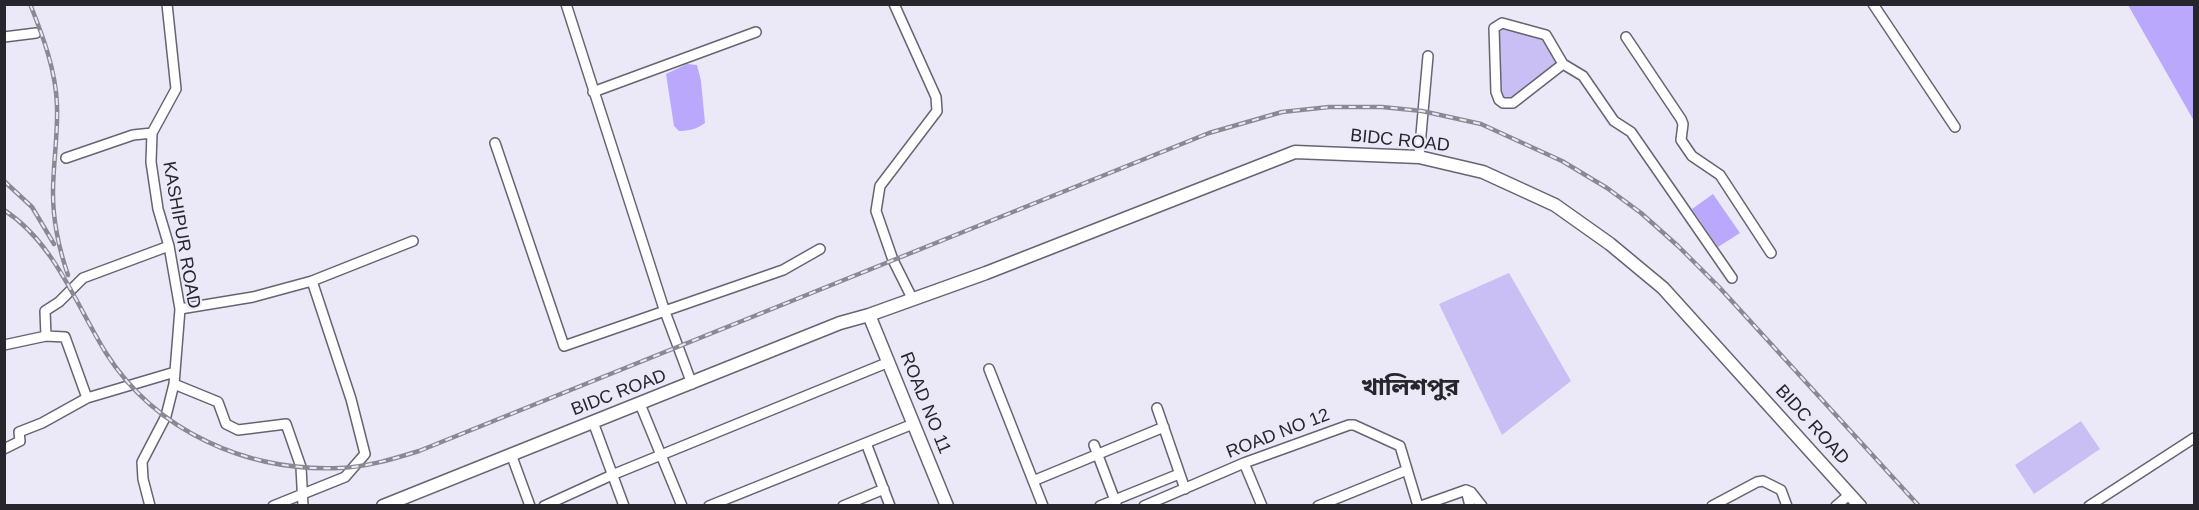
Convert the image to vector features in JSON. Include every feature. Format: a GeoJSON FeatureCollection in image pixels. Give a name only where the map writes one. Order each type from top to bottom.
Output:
{"type":"FeatureCollection","features":[{"type":"Feature","properties":{"kind":"main road","name":"BIDC ROAD"},"geometry":{"type":"LineString","coordinates":[[641,407],[840,323],[869,315],[986,273],[1295,152],[1419,158],[1483,172],[1555,205],[1610,244],[1663,288],[1860,506]]}},
{"type":"Feature","properties":{"kind":"main road","name":"BIDC ROAD"},"geometry":{"type":"LineString","coordinates":[[383,506],[844,329],[869,315]]}},
{"type":"Feature","properties":{"kind":"main road","name":"ROAD NO 11"},"geometry":{"type":"LineString","coordinates":[[869,315],[947,506]]}},
{"type":"Feature","properties":{"kind":"main road","name":"BIDC ROAD"},"geometry":{"type":"LineString","coordinates":[[404,506],[513,458]]}},
{"type":"Feature","properties":{"kind":"street","name":"KASHIPUR ROAD"},"geometry":{"type":"LineString","coordinates":[[150,506],[143,480],[142,462],[166,416],[174,384],[180,309],[169,246],[158,209],[151,162],[152,133],[176,88],[167,4]]}},
{"type":"Feature","properties":{"kind":"street"},"geometry":{"type":"LineString","coordinates":[[566,4],[664,309],[692,384]]}},
{"type":"Feature","properties":{"kind":"street"},"geometry":{"type":"LineString","coordinates":[[894,4],[936,97],[937,111],[880,186],[876,212],[892,260],[912,298]]}},
{"type":"Feature","properties":{"kind":"street"},"geometry":{"type":"LineString","coordinates":[[1873,4],[1955,127]]}},
{"type":"Feature","properties":{"kind":"street"},"geometry":{"type":"LineString","coordinates":[[1563,64],[1513,103],[1503,103],[1496,92],[1494,28],[1502,24],[1546,35],[1563,64],[1583,76],[1614,121],[1631,132],[1732,278]]}},
{"type":"Feature","properties":{"kind":"street"},"geometry":{"type":"LineString","coordinates":[[593,92],[756,32]]}},
{"type":"Feature","properties":{"kind":"street"},"geometry":{"type":"LineString","coordinates":[[4,37],[36,33]]}},
{"type":"Feature","properties":{"kind":"street"},"geometry":{"type":"LineString","coordinates":[[1626,37],[1681,119],[1683,124],[1681,140],[1692,156],[1720,175],[1771,253]]}},
{"type":"Feature","properties":{"kind":"street"},"geometry":{"type":"LineString","coordinates":[[1419,158],[1428,56]]}},
{"type":"Feature","properties":{"kind":"street"},"geometry":{"type":"LineString","coordinates":[[66,158],[133,135],[152,133]]}},
{"type":"Feature","properties":{"kind":"street"},"geometry":{"type":"LineString","coordinates":[[495,143],[564,346],[664,309],[783,270],[820,249]]}},
{"type":"Feature","properties":{"kind":"street"},"geometry":{"type":"LineString","coordinates":[[180,309],[254,297],[312,281],[413,241]]}},
{"type":"Feature","properties":{"kind":"street"},"geometry":{"type":"LineString","coordinates":[[46,336],[45,311],[59,302],[83,278],[169,246]]}},
{"type":"Feature","properties":{"kind":"street"},"geometry":{"type":"LineString","coordinates":[[273,506],[345,477],[365,454],[351,399],[312,281]]}},
{"type":"Feature","properties":{"kind":"street"},"geometry":{"type":"LineString","coordinates":[[4,345],[46,336],[65,337],[87,398]]}},
{"type":"Feature","properties":{"kind":"street"},"geometry":{"type":"LineString","coordinates":[[544,506],[612,475],[889,362]]}},
{"type":"Feature","properties":{"kind":"street"},"geometry":{"type":"LineString","coordinates":[[989,369],[1043,506]]}},
{"type":"Feature","properties":{"kind":"street"},"geometry":{"type":"LineString","coordinates":[[4,449],[20,441],[19,432],[42,423],[87,398],[175,372]]}},
{"type":"Feature","properties":{"kind":"street"},"geometry":{"type":"LineString","coordinates":[[174,384],[218,402],[226,424],[238,430],[286,424],[301,467],[303,506]]}},
{"type":"Feature","properties":{"kind":"street"},"geometry":{"type":"LineString","coordinates":[[641,407],[682,506]]}},
{"type":"Feature","properties":{"kind":"street"},"geometry":{"type":"LineString","coordinates":[[1157,408],[1185,489]]}},
{"type":"Feature","properties":{"kind":"street"},"geometry":{"type":"LineString","coordinates":[[709,506],[731,502],[913,424]]}},
{"type":"Feature","properties":{"kind":"street","name":"ROAD NO 12"},"geometry":{"type":"LineString","coordinates":[[1144,506],[1244,464],[1354,424],[1400,446],[1419,506]]}},
{"type":"Feature","properties":{"kind":"street"},"geometry":{"type":"LineString","coordinates":[[594,426],[624,506]]}},
{"type":"Feature","properties":{"kind":"street"},"geometry":{"type":"LineString","coordinates":[[1033,481],[1096,449],[1164,427]]}},
{"type":"Feature","properties":{"kind":"street"},"geometry":{"type":"LineString","coordinates":[[2089,506],[2194,438]]}},
{"type":"Feature","properties":{"kind":"street"},"geometry":{"type":"LineString","coordinates":[[866,443],[890,506]]}},
{"type":"Feature","properties":{"kind":"street"},"geometry":{"type":"LineString","coordinates":[[1096,449],[1115,503]]}},
{"type":"Feature","properties":{"kind":"street"},"geometry":{"type":"LineString","coordinates":[[513,458],[530,506]]}},
{"type":"Feature","properties":{"kind":"street"},"geometry":{"type":"LineString","coordinates":[[1244,464],[1262,506]]}},
{"type":"Feature","properties":{"kind":"street"},"geometry":{"type":"LineString","coordinates":[[1318,506],[1343,501],[1407,470]]}},
{"type":"Feature","properties":{"kind":"street"},"geometry":{"type":"LineString","coordinates":[[1100,506],[1115,503],[1179,474]]}},
{"type":"Feature","properties":{"kind":"street"},"geometry":{"type":"LineString","coordinates":[[1714,505],[1763,481],[1781,490],[1787,506]]}},
{"type":"Feature","properties":{"kind":"street"},"geometry":{"type":"LineString","coordinates":[[843,506],[884,489]]}},
{"type":"Feature","properties":{"kind":"street"},"geometry":{"type":"LineString","coordinates":[[1419,506],[1466,490],[1471,492],[1482,506]]}},
{"type":"Feature","properties":{"kind":"street"},"geometry":{"type":"LineString","coordinates":[[1466,490],[1470,506]]}},
{"type":"Feature","properties":{"kind":"street"},"geometry":{"type":"LineString","coordinates":[[1836,506],[1850,494]]}},
{"type":"Feature","properties":{"kind":"shaded area"},"geometry":{"type":"Polygon","coordinates":[[[2128,5],[2194,5],[2194,121],[2128,5]]]}},
{"type":"Feature","properties":{"kind":"shaded area"},"geometry":{"type":"Polygon","coordinates":[[[1496,26],[1543,34],[1563,64],[1513,103],[1499,100],[1496,26]]]}},
{"type":"Feature","properties":{"kind":"shaded area"},"geometry":{"type":"Polygon","coordinates":[[[687,64],[697,65],[705,123],[693,129],[679,131],[674,126],[666,74],[687,64]]]}},
{"type":"Feature","properties":{"kind":"shaded area"},"geometry":{"type":"Polygon","coordinates":[[[1713,194],[1740,233],[1718,247],[1692,209],[1713,194]]]}},
{"type":"Feature","properties":{"kind":"shaded area"},"geometry":{"type":"Polygon","coordinates":[[[1509,273],[1571,381],[1502,435],[1439,304],[1509,273]]]}},
{"type":"Feature","properties":{"kind":"shaded area"},"geometry":{"type":"Polygon","coordinates":[[[2081,421],[2100,449],[2034,494],[2015,465],[2081,421]]]}},
{"type":"Feature","properties":{"kind":"railway"},"geometry":{"type":"LineString","coordinates":[[30,4],[48,54],[56,93],[53,203],[57,235],[68,275]]}},
{"type":"Feature","properties":{"kind":"railway"},"geometry":{"type":"LineString","coordinates":[[4,210],[22,224],[51,257],[106,353],[127,381],[151,405],[178,425],[207,442],[239,454],[272,463],[340,468],[380,462],[419,451],[1209,133],[1282,112],[1329,107],[1382,107],[1422,111],[1481,124],[1562,161],[1607,188],[1641,213],[1719,287],[1919,506]]}},
{"type":"Feature","properties":{"kind":"railway"},"geometry":{"type":"LineString","coordinates":[[4,181],[32,207],[54,244]]}},
{"type":"Feature","properties":{"kind":"district","name":"খালিশপুর"},"geometry":{"type":"Point","coordinates":[1410,388]}}]}
